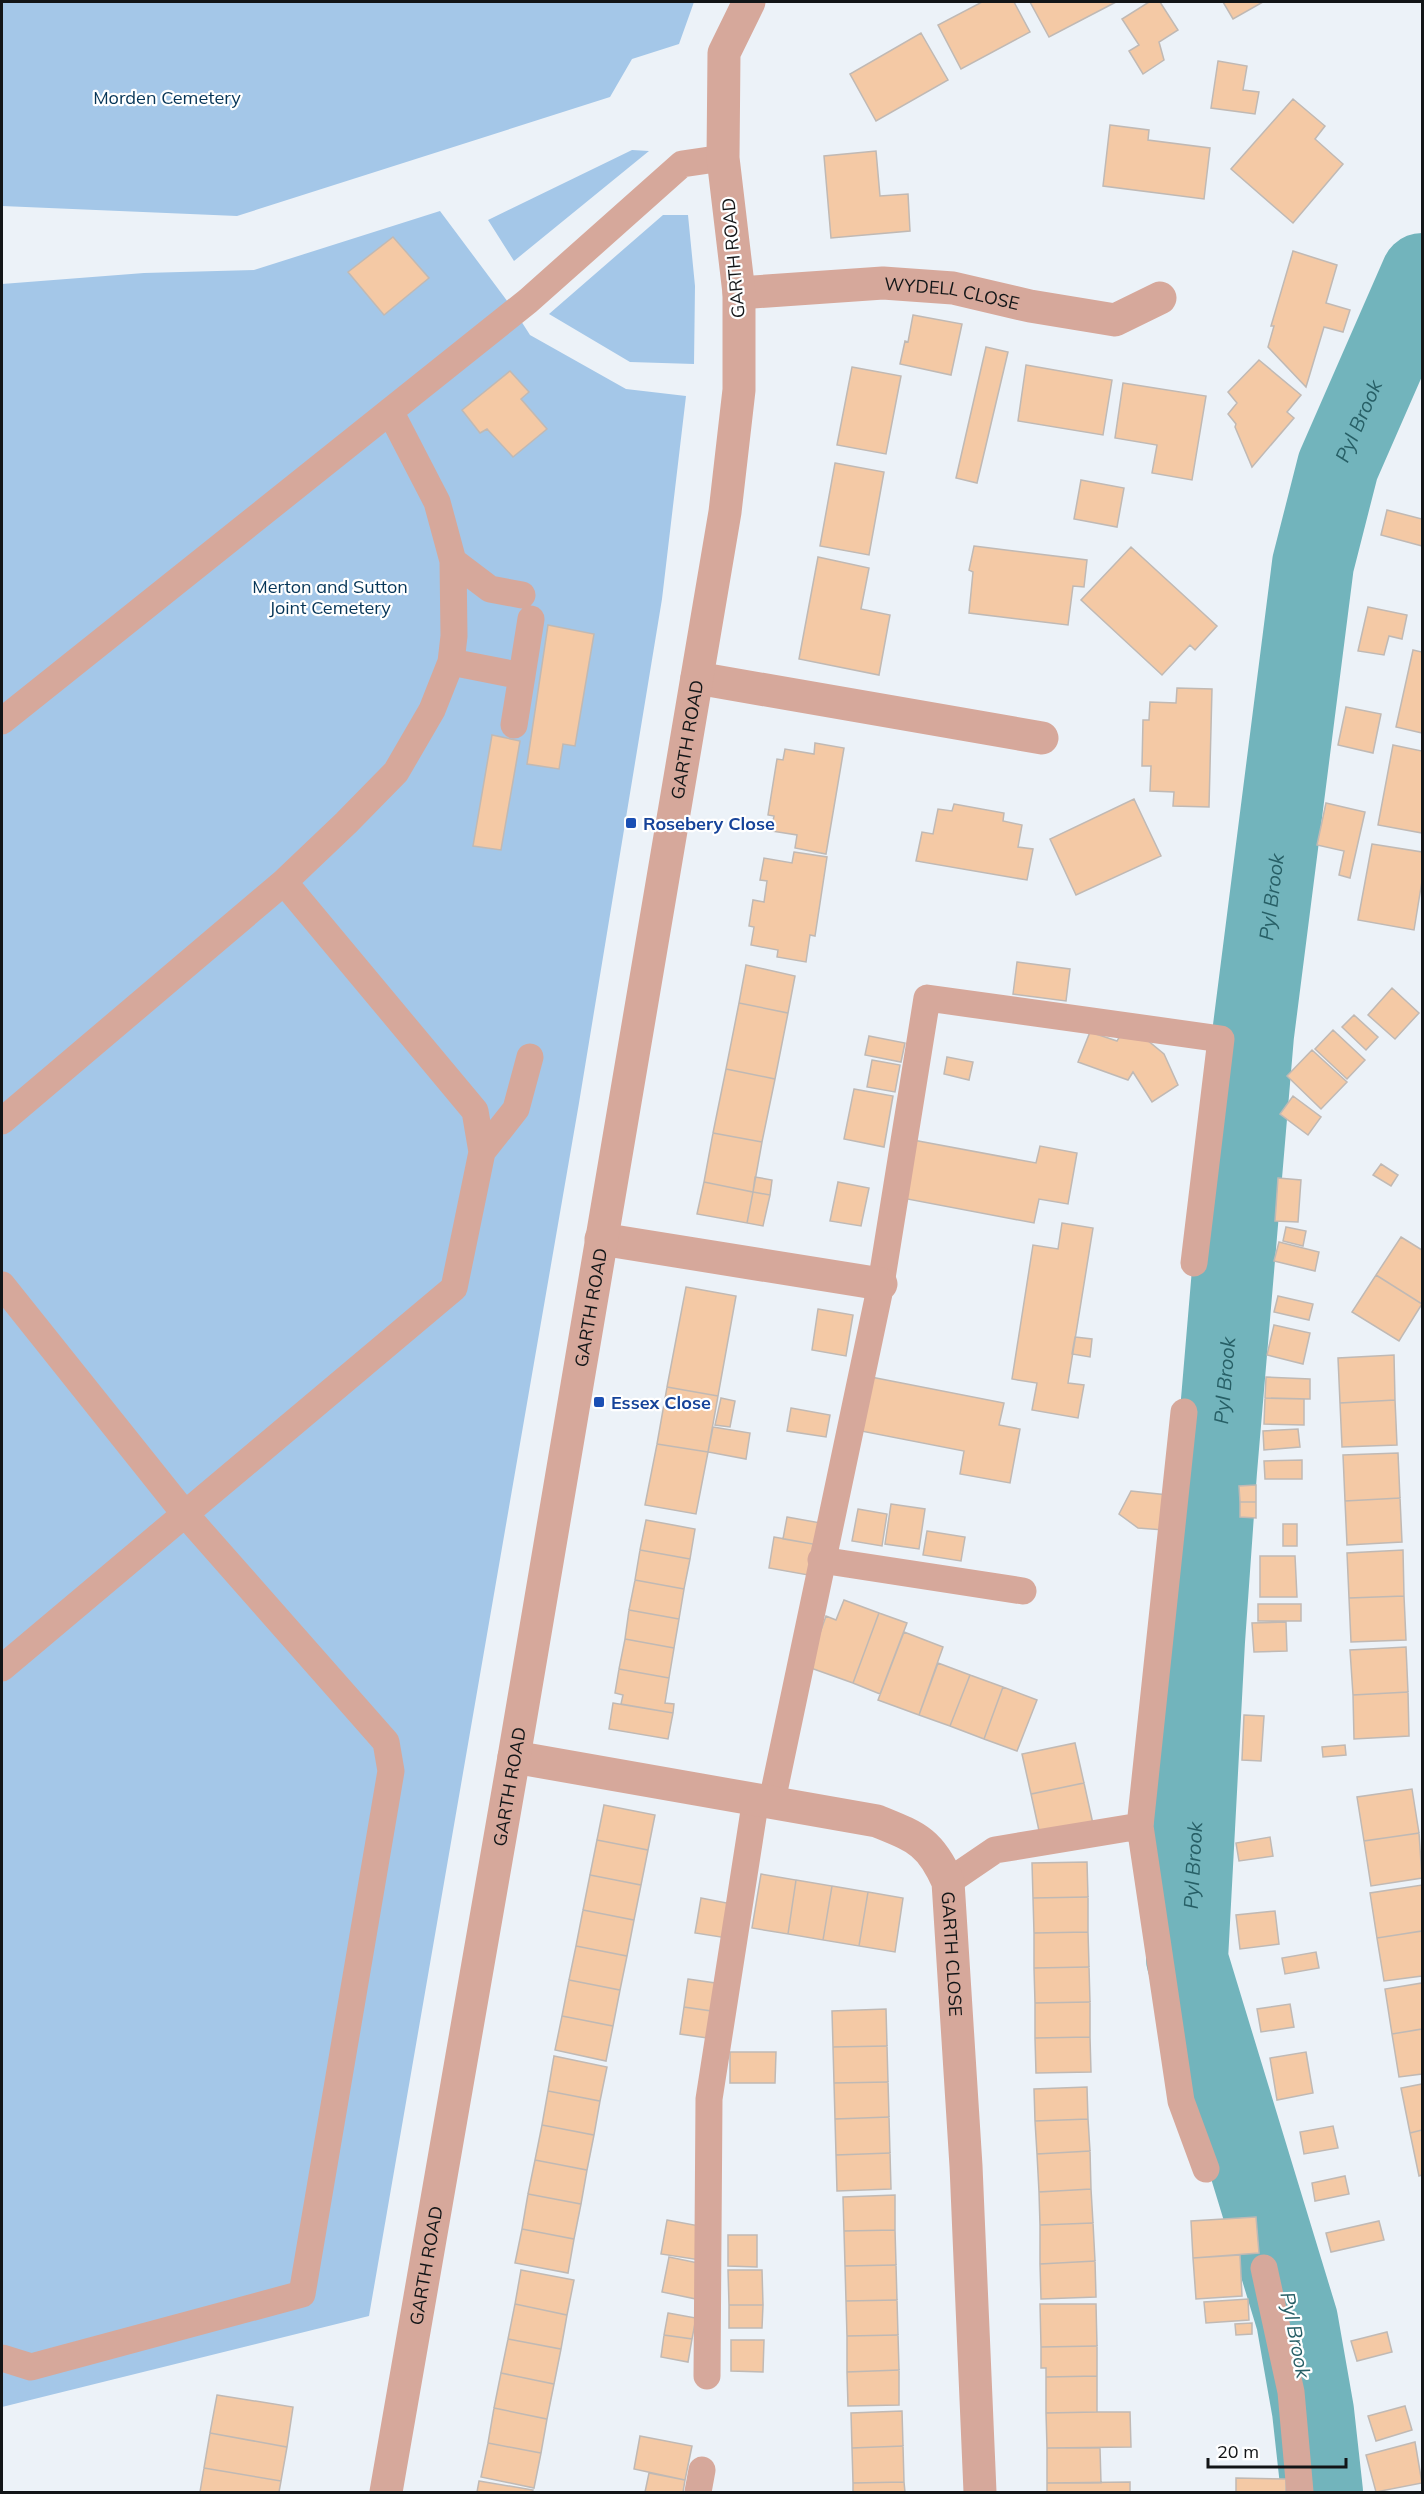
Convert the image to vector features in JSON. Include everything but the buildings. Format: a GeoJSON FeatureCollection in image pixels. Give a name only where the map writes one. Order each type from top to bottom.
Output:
{"type":"FeatureCollection","features":[{"type":"Feature","properties":{"kind":"street","name":"GARTH ROAD"},"geometry":{"type":"LineString","coordinates":[[386,2493],[514,1756],[725,512],[739,390],[739,293],[723,158],[724,53],[749,2]]}},
{"type":"Feature","properties":{"kind":"street","name":"WYDELL CLOSE"},"geometry":{"type":"LineString","coordinates":[[739,293],[894,284],[953,288],[1030,306],[1115,320],[1160,298]]}},
{"type":"Feature","properties":{"kind":"street"},"geometry":{"type":"LineString","coordinates":[[697,678],[1042,738]]}},
{"type":"Feature","properties":{"kind":"street"},"geometry":{"type":"LineString","coordinates":[[601,1239],[881,1284]]}},
{"type":"Feature","properties":{"kind":"street","name":"GARTH CLOSE"},"geometry":{"type":"LineString","coordinates":[[514,1756],[764,1799],[876,1821],[916,1837],[937,1857],[948,1882],[966,2166],[980,2493]]}},
{"type":"Feature","properties":{"kind":"lane"},"geometry":{"type":"LineString","coordinates":[[2,721],[528,301],[682,164],[723,158]]}},
{"type":"Feature","properties":{"kind":"lane"},"geometry":{"type":"LineString","coordinates":[[2,1121],[284,882],[396,772],[432,710],[451,662],[454,636],[453,561],[437,502],[390,411]]}},
{"type":"Feature","properties":{"kind":"lane"},"geometry":{"type":"LineString","coordinates":[[453,561],[490,589],[527,607],[522,676],[514,725]]}},
{"type":"Feature","properties":{"kind":"lane"},"geometry":{"type":"LineString","coordinates":[[451,662],[522,676]]}},
{"type":"Feature","properties":{"kind":"lane"},"geometry":{"type":"LineString","coordinates":[[2,1668],[454,1288],[482,1152],[475,1111],[284,882]]}},
{"type":"Feature","properties":{"kind":"lane"},"geometry":{"type":"LineString","coordinates":[[707,2376],[709,2099],[764,1799],[821,1560],[881,1284],[927,998],[1221,1039],[1194,1263]]}},
{"type":"Feature","properties":{"kind":"lane"},"geometry":{"type":"LineString","coordinates":[[482,1152],[516,1109],[530,1058]]}},
{"type":"Feature","properties":{"kind":"lane"},"geometry":{"type":"LineString","coordinates":[[2,1285],[185,1514],[386,1742],[391,1771],[302,2294],[31,2367],[2,2358]]}},
{"type":"Feature","properties":{"kind":"lane"},"geometry":{"type":"LineString","coordinates":[[1184,1412],[1140,1826],[1182,2101],[1206,2169]]}},
{"type":"Feature","properties":{"kind":"lane"},"geometry":{"type":"LineString","coordinates":[[821,1560],[1023,1591]]}},
{"type":"Feature","properties":{"kind":"lane"},"geometry":{"type":"LineString","coordinates":[[948,1882],[995,1850],[1140,1826]]}},
{"type":"Feature","properties":{"kind":"lane"},"geometry":{"type":"LineString","coordinates":[[1264,2268],[1291,2392],[1300,2493]]}},
{"type":"Feature","properties":{"kind":"green space","name":"Morden Cemetery"},"geometry":{"type":"Polygon","coordinates":[[[2,2],[694,2],[679,44],[632,59],[610,97],[237,216],[2,206],[2,2]]]}},
{"type":"Feature","properties":{"kind":"green space"},"geometry":{"type":"Polygon","coordinates":[[[632,150],[649,151],[514,261],[488,220],[632,150]]]}},
{"type":"Feature","properties":{"kind":"green space","name":"Merton and Sutton Joint Cemetery"},"geometry":{"type":"Polygon","coordinates":[[[440,211],[530,335],[626,389],[686,396],[662,599],[579,1103],[369,2316],[2,2407],[2,284],[144,273],[254,270],[440,211]]]}},
{"type":"Feature","properties":{"kind":"green space"},"geometry":{"type":"Polygon","coordinates":[[[663,215],[688,215],[695,286],[694,364],[630,362],[549,314],[663,215]]]}},
{"type":"Feature","properties":{"kind":"waterway","name":"Pyl Brook"},"geometry":{"type":"LineString","coordinates":[[1322,2492],[1313,2411],[1297,2320],[1187,1959],[1204,1641],[1216,1471],[1253,1035],[1313,564],[1338,466],[1422,274]]}},
{"type":"Feature","properties":{"kind":"place","name":"Rosebery Close"},"geometry":{"type":"Point","coordinates":[631,823]}},
{"type":"Feature","properties":{"kind":"place","name":"Essex Close"},"geometry":{"type":"Point","coordinates":[599,1402]}}]}
